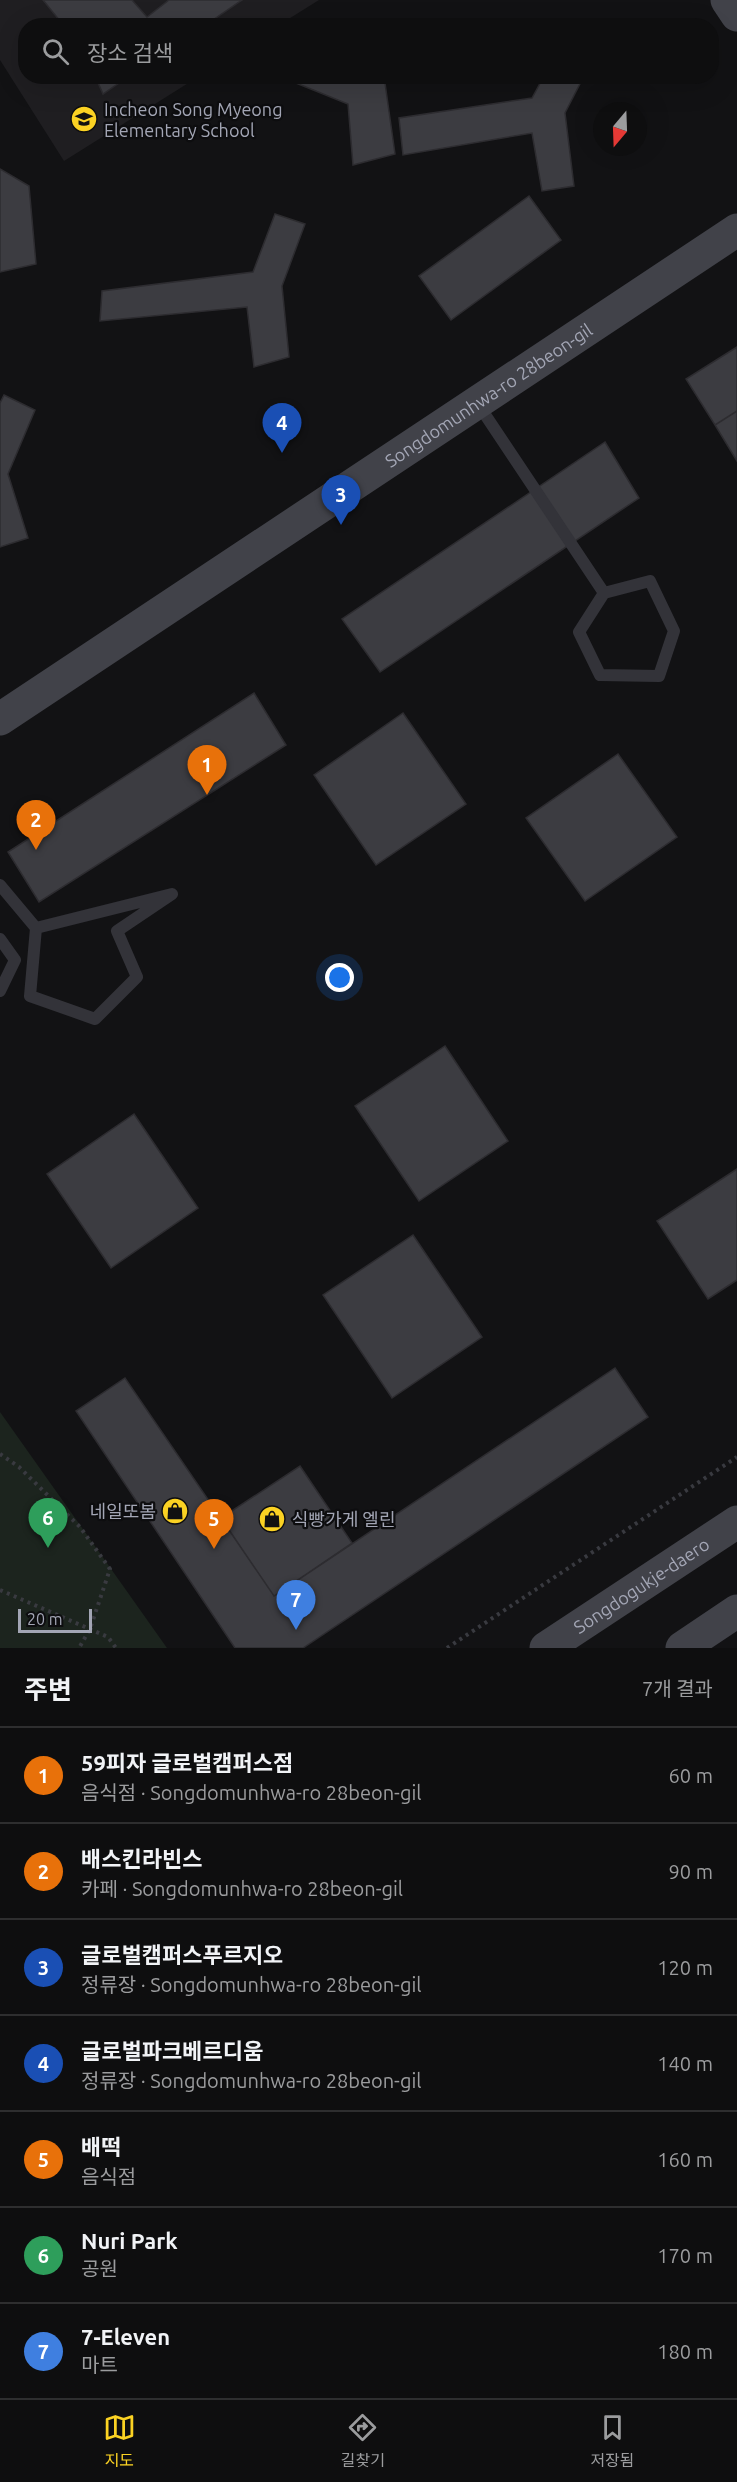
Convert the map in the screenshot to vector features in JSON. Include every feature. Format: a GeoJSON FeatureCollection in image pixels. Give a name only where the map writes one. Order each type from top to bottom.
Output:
{"type":"FeatureCollection","features":[{"type":"Feature","properties":{"kind":"street"},"geometry":{"type":"LineString","coordinates":[[727,0],[737,15]]}},
{"type":"Feature","properties":{"kind":"street","name":"Songdomunhwa-ro 28beon-gil"},"geometry":{"type":"LineString","coordinates":[[0,719],[737,230]]}},
{"type":"Feature","properties":{"kind":"street","name":"Songdogukje-daero"},"geometry":{"type":"LineString","coordinates":[[546,1648],[737,1522]]}},
{"type":"Feature","properties":{"kind":"street"},"geometry":{"type":"LineString","coordinates":[[682,1648],[737,1611]]}},
{"type":"Feature","properties":{"kind":"lane"},"geometry":{"type":"LineString","coordinates":[[477,403],[604,593]]}},
{"type":"Feature","properties":{"kind":"lane"},"geometry":{"type":"LineString","coordinates":[[650,581],[674,631],[659,676],[600,675],[579,632],[604,593],[650,581]]}},
{"type":"Feature","properties":{"kind":"lane"},"geometry":{"type":"LineString","coordinates":[[0,885],[36,928],[30,996],[95,1018],[137,977],[117,931],[172,894],[36,928]]}},
{"type":"Feature","properties":{"kind":"lane"},"geometry":{"type":"LineString","coordinates":[[0,939],[15,960],[0,991]]}},
{"type":"Feature","properties":{"kind":"path"},"geometry":{"type":"LineString","coordinates":[[0,1454],[19,1467],[81,1527],[110,1569],[90,1629],[79,1648]]}},
{"type":"Feature","properties":{"kind":"path"},"geometry":{"type":"LineString","coordinates":[[447,1648],[737,1457]]}},
{"type":"Feature","properties":{"kind":"path"},"geometry":{"type":"LineString","coordinates":[[0,1590],[108,1637],[116,1648]]}},
{"type":"Feature","properties":{"kind":"shaded area","name":"Incheon Song Myeong Elementary School"},"geometry":{"type":"Polygon","coordinates":[[[0,0],[319,0],[290,18],[18,18],[18,84],[187,84],[64,161],[0,60],[0,0]]]}},
{"type":"Feature","properties":{"kind":"shaded area"},"geometry":{"type":"Polygon","coordinates":[[[0,1412],[167,1648],[0,1648],[0,1412]]]}},
{"type":"Feature","properties":{"kind":"building"},"geometry":{"type":"Polygon","coordinates":[[[43,0],[132,0],[147,17],[169,0],[242,0],[216,18],[58,18],[43,0]]]}},
{"type":"Feature","properties":{"kind":"building"},"geometry":{"type":"Polygon","coordinates":[[[99,84],[117,84],[103,94],[99,84]]]}},
{"type":"Feature","properties":{"kind":"building"},"geometry":{"type":"Polygon","coordinates":[[[298,84],[385,84],[395,154],[353,165],[348,104],[298,84]]]}},
{"type":"Feature","properties":{"kind":"building"},"geometry":{"type":"Polygon","coordinates":[[[540,84],[580,84],[565,113],[574,186],[542,191],[532,133],[403,155],[399,118],[532,98],[540,84]]]}},
{"type":"Feature","properties":{"kind":"building"},"geometry":{"type":"Polygon","coordinates":[[[0,169],[29,186],[36,264],[0,272],[0,169]]]}},
{"type":"Feature","properties":{"kind":"building"},"geometry":{"type":"Polygon","coordinates":[[[529,196],[561,240],[451,320],[419,276],[529,196]]]}},
{"type":"Feature","properties":{"kind":"building"},"geometry":{"type":"Polygon","coordinates":[[[275,214],[305,224],[282,286],[289,357],[254,367],[247,307],[100,321],[102,291],[253,272],[275,214]]]}},
{"type":"Feature","properties":{"kind":"building"},"geometry":{"type":"Polygon","coordinates":[[[737,347],[737,411],[715,425],[686,379],[737,347]]]}},
{"type":"Feature","properties":{"kind":"building"},"geometry":{"type":"Polygon","coordinates":[[[4,395],[35,410],[8,474],[28,538],[0,547],[0,403],[4,395]]]}},
{"type":"Feature","properties":{"kind":"building"},"geometry":{"type":"Polygon","coordinates":[[[737,411],[737,461],[715,425],[737,411]]]}},
{"type":"Feature","properties":{"kind":"building"},"geometry":{"type":"Polygon","coordinates":[[[605,442],[639,498],[380,672],[342,619],[605,442]]]}},
{"type":"Feature","properties":{"kind":"building"},"geometry":{"type":"Polygon","coordinates":[[[254,693],[286,745],[39,902],[8,852],[254,693]]]}},
{"type":"Feature","properties":{"kind":"building"},"geometry":{"type":"Polygon","coordinates":[[[403,713],[466,804],[376,865],[314,775],[403,713]]]}},
{"type":"Feature","properties":{"kind":"building"},"geometry":{"type":"Polygon","coordinates":[[[618,754],[677,837],[585,901],[526,818],[618,754]]]}},
{"type":"Feature","properties":{"kind":"building"},"geometry":{"type":"Polygon","coordinates":[[[445,1046],[508,1141],[419,1201],[355,1106],[445,1046]]]}},
{"type":"Feature","properties":{"kind":"building"},"geometry":{"type":"Polygon","coordinates":[[[134,1114],[198,1208],[111,1268],[47,1174],[134,1114]]]}},
{"type":"Feature","properties":{"kind":"building"},"geometry":{"type":"Polygon","coordinates":[[[737,1169],[737,1280],[708,1299],[657,1221],[737,1169]]]}},
{"type":"Feature","properties":{"kind":"building"},"geometry":{"type":"Polygon","coordinates":[[[413,1235],[482,1337],[392,1398],[323,1295],[413,1235]]]}},
{"type":"Feature","properties":{"kind":"building"},"geometry":{"type":"Polygon","coordinates":[[[615,1368],[648,1417],[303,1648],[235,1648],[76,1411],[125,1378],[274,1596],[615,1368]]]}},
{"type":"Feature","properties":{"kind":"building"},"geometry":{"type":"Polygon","coordinates":[[[300,1466],[352,1543],[274,1596],[221,1518],[300,1466]]]}},
{"type":"Feature","properties":{"kind":"place","name":"Incheon Song Myeong Elementary School"},"geometry":{"type":"Point","coordinates":[84,119]}},
{"type":"Feature","properties":{"kind":"place","name":"글로벌파크베르디움"},"geometry":{"type":"Point","coordinates":[282,453]}},
{"type":"Feature","properties":{"kind":"place","name":"글로벌캠퍼스푸르지오"},"geometry":{"type":"Point","coordinates":[341,525]}},
{"type":"Feature","properties":{"kind":"place","name":"59피자 글로벌캠퍼스점"},"geometry":{"type":"Point","coordinates":[207,795]}},
{"type":"Feature","properties":{"kind":"place","name":"배스킨라빈스"},"geometry":{"type":"Point","coordinates":[36,850]}},
{"type":"Feature","properties":{"kind":"place","name":"네일또봄"},"geometry":{"type":"Point","coordinates":[175,1511]}},
{"type":"Feature","properties":{"kind":"place","name":"식빵가게 엘린"},"geometry":{"type":"Point","coordinates":[272,1519]}},
{"type":"Feature","properties":{"kind":"place","name":"Nuri Park"},"geometry":{"type":"Point","coordinates":[48,1548]}},
{"type":"Feature","properties":{"kind":"place","name":"배떡"},"geometry":{"type":"Point","coordinates":[214,1549]}},
{"type":"Feature","properties":{"kind":"place","name":"7-Eleven"},"geometry":{"type":"Point","coordinates":[296,1630]}}]}
